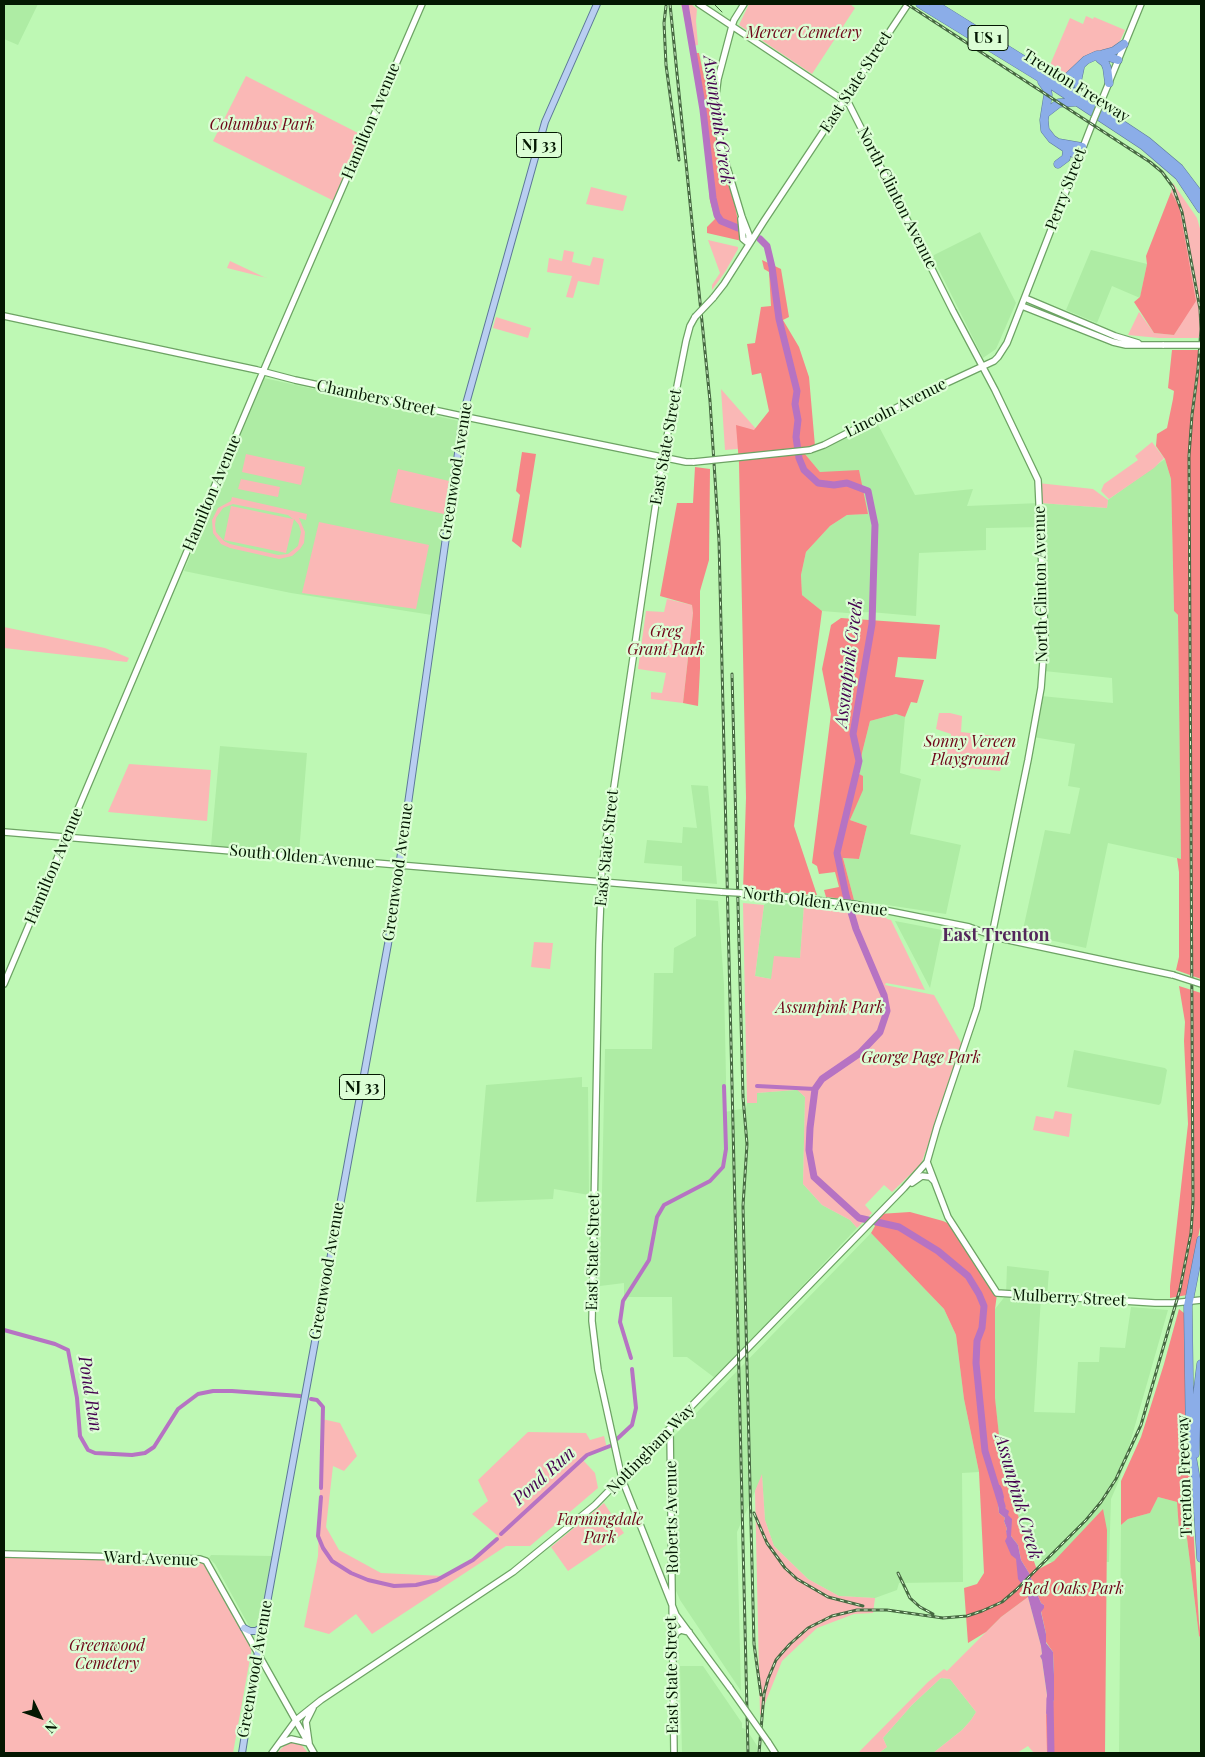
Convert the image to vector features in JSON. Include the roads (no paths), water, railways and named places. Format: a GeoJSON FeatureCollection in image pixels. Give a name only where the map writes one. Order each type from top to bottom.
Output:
{"type":"FeatureCollection","features":[{"type":"Feature","properties":{"kind":"highway","name":"Trenton Freeway"},"geometry":{"type":"LineString","coordinates":[[920,4],[1091,104],[1147,141],[1167,156],[1187,177],[1201,197]]}},
{"type":"Feature","properties":{"kind":"highway","name":"Trenton Freeway"},"geometry":{"type":"LineString","coordinates":[[934,4],[1144,146],[1170,167],[1185,183],[1201,209]]}},
{"type":"Feature","properties":{"kind":"highway"},"geometry":{"type":"LineString","coordinates":[[1041,75],[1063,79],[1070,76],[1090,58],[1100,57],[1124,44]]}},
{"type":"Feature","properties":{"kind":"highway"},"geometry":{"type":"LineString","coordinates":[[1100,57],[1117,62]]}},
{"type":"Feature","properties":{"kind":"highway"},"geometry":{"type":"LineString","coordinates":[[1100,57],[1105,62],[1109,83]]}},
{"type":"Feature","properties":{"kind":"highway"},"geometry":{"type":"LineString","coordinates":[[1082,64],[1077,74],[1077,84],[1082,94],[1091,104]]}},
{"type":"Feature","properties":{"kind":"highway"},"geometry":{"type":"LineString","coordinates":[[1041,75],[1048,92],[1044,120],[1045,130],[1049,136],[1078,157]]}},
{"type":"Feature","properties":{"kind":"highway"},"geometry":{"type":"LineString","coordinates":[[1046,113],[1062,102],[1079,103]]}},
{"type":"Feature","properties":{"kind":"highway"},"geometry":{"type":"LineString","coordinates":[[1057,142],[1082,147]]}},
{"type":"Feature","properties":{"kind":"highway"},"geometry":{"type":"LineString","coordinates":[[1058,164],[1066,158],[1067,150]]}},
{"type":"Feature","properties":{"kind":"highway"},"geometry":{"type":"LineString","coordinates":[[1197,1485],[1190,1445],[1188,1310],[1201,1240]]}},
{"type":"Feature","properties":{"kind":"highway","name":"Trenton Freeway"},"geometry":{"type":"LineString","coordinates":[[1201,1364],[1197,1396],[1195,1466],[1201,1558]]}},
{"type":"Feature","properties":{"kind":"highway"},"geometry":{"type":"LineString","coordinates":[[1197,1414],[1201,1436]]}},
{"type":"Feature","properties":{"kind":"main road","name":"Greenwood Avenue"},"geometry":{"type":"LineString","coordinates":[[242,1753],[262,1627],[380,987],[463,417],[545,122],[597,4]]}},
{"type":"Feature","properties":{"kind":"main road"},"geometry":{"type":"LineString","coordinates":[[244,1628],[256,1631],[262,1627]]}},
{"type":"Feature","properties":{"kind":"street","name":"Hamilton Avenue"},"geometry":{"type":"LineString","coordinates":[[4,984],[263,372],[422,4]]}},
{"type":"Feature","properties":{"kind":"street"},"geometry":{"type":"LineString","coordinates":[[699,4],[844,101]]}},
{"type":"Feature","properties":{"kind":"street"},"geometry":{"type":"LineString","coordinates":[[744,4],[732,26],[717,85],[717,110],[722,147],[745,224],[749,244]]}},
{"type":"Feature","properties":{"kind":"street","name":"East State Street"},"geometry":{"type":"LineString","coordinates":[[674,1753],[672,1605],[622,1479],[598,1370],[592,1321],[601,882],[663,457],[690,326],[695,317],[724,284],[908,4]]}},
{"type":"Feature","properties":{"kind":"street","name":"Perry Street"},"geometry":{"type":"LineString","coordinates":[[982,366],[994,360],[1002,352],[1022,306],[1078,157],[1141,4]]}},
{"type":"Feature","properties":{"kind":"street","name":"North Clinton Avenue"},"geometry":{"type":"LineString","coordinates":[[844,101],[849,104],[1038,480],[1045,635],[1038,707],[975,1014],[927,1162]]}},
{"type":"Feature","properties":{"kind":"street"},"geometry":{"type":"LineString","coordinates":[[742,217],[743,239],[749,244]]}},
{"type":"Feature","properties":{"kind":"street"},"geometry":{"type":"LineString","coordinates":[[745,224],[754,228],[764,221]]}},
{"type":"Feature","properties":{"kind":"street"},"geometry":{"type":"LineString","coordinates":[[1025,298],[1123,339],[1147,346]]}},
{"type":"Feature","properties":{"kind":"street"},"geometry":{"type":"LineString","coordinates":[[1022,306],[1113,342],[1126,345],[1201,345]]}},
{"type":"Feature","properties":{"kind":"street","name":"Chambers Street"},"geometry":{"type":"LineString","coordinates":[[4,316],[463,417],[663,457],[694,462],[810,450]]}},
{"type":"Feature","properties":{"kind":"street","name":"Lincoln Avenue"},"geometry":{"type":"LineString","coordinates":[[810,450],[824,445],[924,393],[982,366]]}},
{"type":"Feature","properties":{"kind":"street","name":"South Olden Avenue"},"geometry":{"type":"LineString","coordinates":[[4,832],[601,882]]}},
{"type":"Feature","properties":{"kind":"street","name":"North Olden Avenue"},"geometry":{"type":"LineString","coordinates":[[601,882],[854,904],[969,927],[992,936],[1173,975],[1201,984]]}},
{"type":"Feature","properties":{"kind":"street","name":"Mulberry Street"},"geometry":{"type":"LineString","coordinates":[[927,1162],[948,1217],[997,1293],[1155,1303],[1201,1300]]}},
{"type":"Feature","properties":{"kind":"street","name":"Nottingham Way"},"geometry":{"type":"LineString","coordinates":[[272,1753],[296,1720],[522,1565],[595,1505],[904,1188],[927,1162]]}},
{"type":"Feature","properties":{"kind":"street"},"geometry":{"type":"LineString","coordinates":[[904,1188],[922,1176],[930,1177],[936,1182]]}},
{"type":"Feature","properties":{"kind":"street","name":"Roberts Avenue"},"geometry":{"type":"LineString","coordinates":[[670,1429],[672,1605]]}},
{"type":"Feature","properties":{"kind":"street","name":"Ward Avenue"},"geometry":{"type":"LineString","coordinates":[[4,1554],[204,1560],[209,1563],[314,1753]]}},
{"type":"Feature","properties":{"kind":"street"},"geometry":{"type":"LineString","coordinates":[[672,1605],[775,1753]]}},
{"type":"Feature","properties":{"kind":"street"},"geometry":{"type":"LineString","coordinates":[[672,1643],[676,1633],[681,1630],[689,1632]]}},
{"type":"Feature","properties":{"kind":"street"},"geometry":{"type":"LineString","coordinates":[[279,1744],[291,1739],[309,1743],[306,1722],[313,1707]]}},
{"type":"Feature","properties":{"kind":"waterway","name":"Assunpink Creek"},"geometry":{"type":"LineString","coordinates":[[685,4],[703,110],[713,198],[717,215],[721,221],[738,228]]}},
{"type":"Feature","properties":{"kind":"waterway","name":"Assunpink Creek"},"geometry":{"type":"LineString","coordinates":[[760,239],[767,246],[772,267],[779,319],[797,391],[795,404],[798,420],[796,437],[799,458],[804,470],[818,483],[834,485],[847,483],[868,491],[875,525],[872,624],[853,734],[859,761],[837,853],[856,929],[884,995],[887,1011],[880,1032],[860,1053],[822,1079],[815,1089],[809,1150],[814,1177],[859,1218],[899,1227],[938,1251],[968,1276],[979,1294],[984,1306],[982,1328],[977,1341],[976,1363],[985,1451],[1002,1506]]}},
{"type":"Feature","properties":{"kind":"waterway","name":"Pond Run"},"geometry":{"type":"LineString","coordinates":[[631,1358],[620,1322],[623,1301],[649,1260],[657,1217],[664,1205],[710,1181],[723,1167],[726,1149],[724,1086]]}},
{"type":"Feature","properties":{"kind":"waterway","name":"Pond Run"},"geometry":{"type":"LineString","coordinates":[[757,1086],[815,1089]]}},
{"type":"Feature","properties":{"kind":"waterway","name":"Pond Run"},"geometry":{"type":"LineString","coordinates":[[4,1330],[55,1344],[68,1350],[77,1398],[80,1436],[88,1450],[95,1453],[132,1455],[145,1453],[154,1447],[178,1409],[198,1394],[213,1391],[232,1391],[300,1396]]}},
{"type":"Feature","properties":{"kind":"waterway","name":"Pond Run"},"geometry":{"type":"LineString","coordinates":[[617,1439],[632,1425],[636,1408],[632,1369]]}},
{"type":"Feature","properties":{"kind":"waterway"},"geometry":{"type":"LineString","coordinates":[[311,1399],[317,1400],[323,1407],[321,1488]]}},
{"type":"Feature","properties":{"kind":"waterway","name":"Pond Run"},"geometry":{"type":"LineString","coordinates":[[501,1534],[587,1455],[610,1446]]}},
{"type":"Feature","properties":{"kind":"waterway","name":"Pond Run"},"geometry":{"type":"LineString","coordinates":[[321,1497],[318,1536],[323,1548],[332,1561],[351,1573],[368,1580],[394,1586],[416,1585],[437,1580],[473,1560],[497,1539]]}},
{"type":"Feature","properties":{"kind":"waterway","name":"Assunpink Creek"},"geometry":{"type":"LineString","coordinates":[[1050,1699],[1051,1753]]}},
{"type":"Feature","properties":{"kind":"tram line"},"geometry":{"type":"LineString","coordinates":[[714,4],[722,12]]}},
{"type":"Feature","properties":{"kind":"railway"},"geometry":{"type":"LineString","coordinates":[[670,4],[710,401],[719,541],[748,1753]]}},
{"type":"Feature","properties":{"kind":"railway"},"geometry":{"type":"LineString","coordinates":[[759,1753],[764,1694],[768,1679],[776,1660],[808,1628],[832,1616],[857,1610],[887,1610],[943,1618],[967,1616],[982,1611],[1002,1602],[1016,1590],[1086,1520],[1101,1502],[1116,1479],[1141,1425],[1180,1289],[1191,1233],[1193,1202],[1189,456],[1201,329],[1200,309],[1182,212],[1173,187],[1162,172],[1150,162],[907,4]]}},
{"type":"Feature","properties":{"kind":"railway"},"geometry":{"type":"LineString","coordinates":[[666,6],[664,23],[666,65],[679,160]]}},
{"type":"Feature","properties":{"kind":"railway"},"geometry":{"type":"LineString","coordinates":[[732,674],[743,1097],[747,1144],[743,1206],[754,1644],[761,1695]]}},
{"type":"Feature","properties":{"kind":"railway"},"geometry":{"type":"LineString","coordinates":[[754,1513],[767,1543],[785,1568],[797,1579],[828,1597],[863,1606]]}},
{"type":"Feature","properties":{"kind":"railway"},"geometry":{"type":"LineString","coordinates":[[898,1573],[910,1598],[920,1607],[933,1614]]}},
{"type":"Feature","properties":{"kind":"district","name":"East Trenton"},"geometry":{"type":"Point","coordinates":[996,935]}},
{"type":"Feature","properties":{"kind":"park label","name":"Mercer Cemetery"},"geometry":{"type":"Point","coordinates":[804,33]}},
{"type":"Feature","properties":{"kind":"park label","name":"Columbus Park"},"geometry":{"type":"Point","coordinates":[262,125]}},
{"type":"Feature","properties":{"kind":"park label","name":"Greg Grant Park"},"geometry":{"type":"Point","coordinates":[666,641]}},
{"type":"Feature","properties":{"kind":"park label","name":"Sonny Vereen Playground"},"geometry":{"type":"Point","coordinates":[970,751]}},
{"type":"Feature","properties":{"kind":"park label","name":"Assunpink Park"},"geometry":{"type":"Point","coordinates":[830,1008]}},
{"type":"Feature","properties":{"kind":"park label","name":"George Page Park"},"geometry":{"type":"Point","coordinates":[921,1058]}},
{"type":"Feature","properties":{"kind":"park label","name":"Farmingdale Park"},"geometry":{"type":"Point","coordinates":[600,1529]}},
{"type":"Feature","properties":{"kind":"park label","name":"Red Oaks Park"},"geometry":{"type":"Point","coordinates":[1073,1589]}},
{"type":"Feature","properties":{"kind":"park label","name":"Greenwood Cemetery"},"geometry":{"type":"Point","coordinates":[107,1655]}}]}
